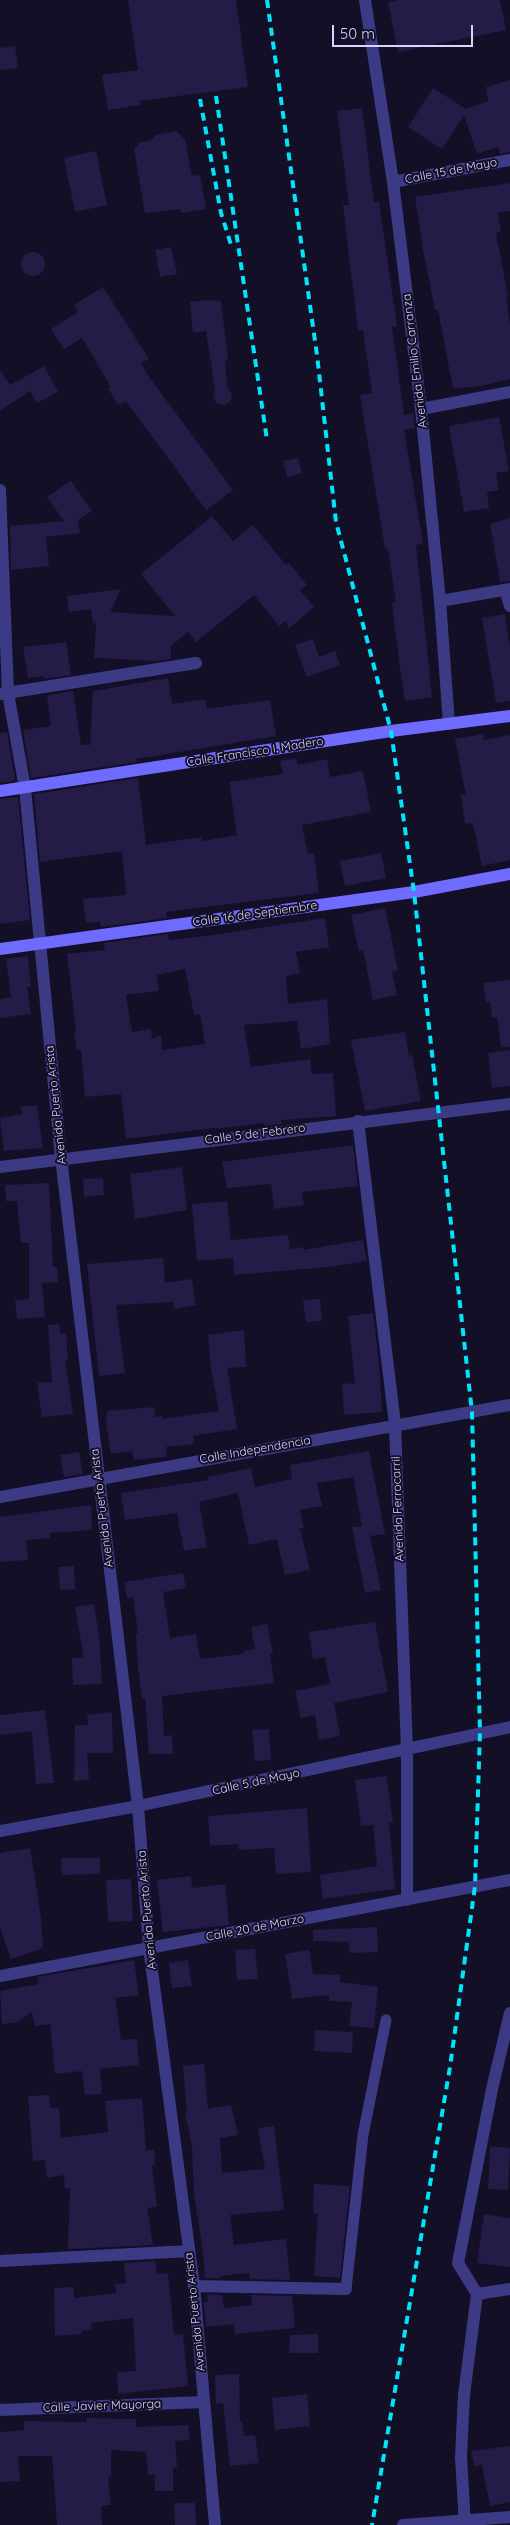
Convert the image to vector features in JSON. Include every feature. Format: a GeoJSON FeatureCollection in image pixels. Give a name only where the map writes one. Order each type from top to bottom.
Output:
{"type":"FeatureCollection","features":[{"type":"Feature","properties":{"kind":"main road","name":"Calle Francisco I. Madero"},"geometry":{"type":"LineString","coordinates":[[0,791],[510,716]]}},
{"type":"Feature","properties":{"kind":"main road","name":"Calle 16 de Septiembre"},"geometry":{"type":"LineString","coordinates":[[0,949],[414,892],[510,874]]}},
{"type":"Feature","properties":{"kind":"street","name":"Avenida Emilio Carranza"},"geometry":{"type":"LineString","coordinates":[[365,0],[393,182],[421,409],[440,601],[449,724]]}},
{"type":"Feature","properties":{"kind":"street","name":"Calle 15 de Mayo"},"geometry":{"type":"LineString","coordinates":[[393,182],[510,160]]}},
{"type":"Feature","properties":{"kind":"street"},"geometry":{"type":"LineString","coordinates":[[421,409],[510,392]]}},
{"type":"Feature","properties":{"kind":"street","name":"Avenida Puerto Arista"},"geometry":{"type":"LineString","coordinates":[[0,490],[4,694],[25,788],[61,1158],[138,1806],[150,1948],[194,2286],[215,2525]]}},
{"type":"Feature","properties":{"kind":"street"},"geometry":{"type":"LineString","coordinates":[[440,601],[508,589],[510,606]]}},
{"type":"Feature","properties":{"kind":"street"},"geometry":{"type":"LineString","coordinates":[[4,694],[196,663]]}},
{"type":"Feature","properties":{"kind":"street","name":"Calle 5 de Febrero"},"geometry":{"type":"LineString","coordinates":[[0,1167],[358,1121],[440,1114],[510,1104]]}},
{"type":"Feature","properties":{"kind":"street","name":"Avenida Ferrocarril"},"geometry":{"type":"LineString","coordinates":[[358,1121],[395,1424],[407,1751],[407,1900]]}},
{"type":"Feature","properties":{"kind":"street","name":"Calle Independencia"},"geometry":{"type":"LineString","coordinates":[[0,1497],[510,1404]]}},
{"type":"Feature","properties":{"kind":"street","name":"Calle 5 de Mayo"},"geometry":{"type":"LineString","coordinates":[[0,1832],[407,1751],[480,1732],[510,1727]]}},
{"type":"Feature","properties":{"kind":"street","name":"Calle 20 de Marzo"},"geometry":{"type":"LineString","coordinates":[[0,1976],[510,1880]]}},
{"type":"Feature","properties":{"kind":"street"},"geometry":{"type":"LineString","coordinates":[[465,2523],[461,2457],[464,2394],[476,2294],[458,2263],[492,2089],[510,2014]]}},
{"type":"Feature","properties":{"kind":"street"},"geometry":{"type":"LineString","coordinates":[[194,2286],[346,2289],[363,2135],[386,2020]]}},
{"type":"Feature","properties":{"kind":"street"},"geometry":{"type":"LineString","coordinates":[[0,2260],[189,2251]]}},
{"type":"Feature","properties":{"kind":"street"},"geometry":{"type":"LineString","coordinates":[[476,2294],[510,2289]]}},
{"type":"Feature","properties":{"kind":"street","name":"Calle Javier Mayorga"},"geometry":{"type":"LineString","coordinates":[[0,2410],[204,2402]]}},
{"type":"Feature","properties":{"kind":"street"},"geometry":{"type":"LineString","coordinates":[[403,2525],[465,2523],[510,2517]]}},
{"type":"Feature","properties":{"kind":"building"},"geometry":{"type":"Polygon","coordinates":[[[128,0],[236,0],[248,87],[139,101],[140,105],[108,110],[102,75],[138,70],[128,0]]]}},
{"type":"Feature","properties":{"kind":"building"},"geometry":{"type":"Polygon","coordinates":[[[399,0],[500,0],[506,30],[398,52],[388,2],[399,0]]]}},
{"type":"Feature","properties":{"kind":"building"},"geometry":{"type":"Polygon","coordinates":[[[15,46],[18,68],[0,70],[0,48],[15,46]]]}},
{"type":"Feature","properties":{"kind":"building"},"geometry":{"type":"Polygon","coordinates":[[[510,80],[510,152],[500,154],[498,147],[477,154],[464,115],[442,149],[408,127],[433,88],[466,109],[488,101],[486,87],[510,80]]]}},
{"type":"Feature","properties":{"kind":"building"},"geometry":{"type":"Polygon","coordinates":[[[362,108],[374,202],[379,202],[397,326],[392,327],[404,415],[413,413],[415,428],[404,430],[423,544],[416,545],[432,697],[405,701],[392,603],[396,602],[388,549],[385,549],[360,395],[372,393],[363,330],[358,331],[343,205],[349,205],[337,111],[362,108]]]}},
{"type":"Feature","properties":{"kind":"building"},"geometry":{"type":"Polygon","coordinates":[[[176,131],[185,139],[192,176],[200,175],[206,209],[181,213],[181,209],[145,213],[134,149],[140,142],[150,141],[155,135],[176,131]]]}},
{"type":"Feature","properties":{"kind":"building"},"geometry":{"type":"Polygon","coordinates":[[[96,151],[107,205],[75,212],[64,158],[96,151]]]}},
{"type":"Feature","properties":{"kind":"building"},"geometry":{"type":"Polygon","coordinates":[[[510,183],[510,211],[498,213],[501,232],[496,233],[508,296],[506,297],[510,324],[510,379],[476,387],[453,388],[438,310],[435,310],[423,250],[415,197],[510,183]]]}},
{"type":"Feature","properties":{"kind":"building"},"geometry":{"type":"Polygon","coordinates":[[[171,247],[177,274],[160,277],[155,250],[171,247]]]}},
{"type":"Feature","properties":{"kind":"building"},"geometry":{"type":"Polygon","coordinates":[[[33,252],[41,256],[45,264],[41,272],[33,276],[25,272],[21,264],[25,256],[33,252]]]}},
{"type":"Feature","properties":{"kind":"building"},"geometry":{"type":"Polygon","coordinates":[[[103,287],[149,359],[141,363],[149,377],[233,490],[206,510],[126,401],[118,405],[108,388],[111,387],[82,338],[64,349],[51,329],[78,312],[74,305],[103,287]]]}},
{"type":"Feature","properties":{"kind":"building"},"geometry":{"type":"Polygon","coordinates":[[[221,301],[228,359],[225,360],[227,386],[232,394],[230,402],[224,405],[217,404],[213,396],[215,389],[206,331],[193,333],[190,302],[221,301]]]}},
{"type":"Feature","properties":{"kind":"building"},"geometry":{"type":"Polygon","coordinates":[[[44,366],[58,392],[37,403],[30,391],[0,411],[0,370],[10,385],[44,366]]]}},
{"type":"Feature","properties":{"kind":"building"},"geometry":{"type":"Polygon","coordinates":[[[499,417],[509,471],[496,473],[499,490],[487,492],[489,508],[464,512],[449,426],[499,417]]]}},
{"type":"Feature","properties":{"kind":"building"},"geometry":{"type":"Polygon","coordinates":[[[298,458],[302,473],[287,477],[283,461],[298,458]]]}},
{"type":"Feature","properties":{"kind":"building"},"geometry":{"type":"Polygon","coordinates":[[[71,481],[92,511],[78,520],[80,533],[46,537],[49,566],[11,570],[10,526],[64,521],[47,497],[71,481]]]}},
{"type":"Feature","properties":{"kind":"building"},"geometry":{"type":"Polygon","coordinates":[[[212,516],[233,541],[253,525],[286,565],[289,563],[307,585],[300,590],[314,607],[289,629],[286,621],[279,626],[254,595],[196,642],[188,632],[171,646],[171,659],[156,661],[94,658],[96,623],[93,624],[91,609],[69,612],[67,596],[121,589],[110,612],[175,616],[141,574],[212,516]]]}},
{"type":"Feature","properties":{"kind":"building"},"geometry":{"type":"Polygon","coordinates":[[[510,518],[510,581],[500,582],[490,524],[510,518]]]}},
{"type":"Feature","properties":{"kind":"building"},"geometry":{"type":"Polygon","coordinates":[[[505,614],[510,647],[510,701],[496,703],[482,618],[505,614]]]}},
{"type":"Feature","properties":{"kind":"building"},"geometry":{"type":"Polygon","coordinates":[[[313,639],[319,657],[335,651],[340,665],[307,677],[295,645],[313,639]]]}},
{"type":"Feature","properties":{"kind":"building"},"geometry":{"type":"Polygon","coordinates":[[[66,642],[71,675],[44,679],[44,676],[28,678],[23,647],[66,642]]]}},
{"type":"Feature","properties":{"kind":"building"},"geometry":{"type":"Polygon","coordinates":[[[168,678],[172,704],[205,699],[207,709],[270,700],[276,736],[136,759],[137,762],[31,778],[23,730],[51,726],[47,695],[73,691],[81,745],[90,745],[93,691],[168,678]]]}},
{"type":"Feature","properties":{"kind":"building"},"geometry":{"type":"Polygon","coordinates":[[[7,732],[15,780],[0,783],[0,733],[7,732]]]}},
{"type":"Feature","properties":{"kind":"building"},"geometry":{"type":"Polygon","coordinates":[[[483,734],[484,740],[510,735],[510,860],[482,866],[473,823],[465,824],[461,795],[466,795],[455,739],[483,734]]]}},
{"type":"Feature","properties":{"kind":"building"},"geometry":{"type":"Polygon","coordinates":[[[296,758],[298,765],[327,759],[330,777],[363,771],[371,812],[302,825],[308,854],[314,853],[319,893],[166,912],[167,918],[101,927],[100,922],[86,923],[83,899],[126,895],[122,851],[40,862],[34,794],[138,778],[146,845],[201,837],[202,841],[237,835],[229,782],[283,774],[280,761],[296,758]]]}},
{"type":"Feature","properties":{"kind":"building"},"geometry":{"type":"Polygon","coordinates":[[[18,797],[30,920],[0,924],[0,799],[18,797]]]}},
{"type":"Feature","properties":{"kind":"building"},"geometry":{"type":"Polygon","coordinates":[[[381,853],[386,878],[345,886],[340,861],[381,853]]]}},
{"type":"Feature","properties":{"kind":"building"},"geometry":{"type":"Polygon","coordinates":[[[385,908],[398,970],[392,972],[397,995],[373,1000],[363,950],[359,951],[351,915],[385,908]]]}},
{"type":"Feature","properties":{"kind":"building"},"geometry":{"type":"Polygon","coordinates":[[[325,918],[329,947],[296,952],[300,973],[286,976],[288,1004],[327,999],[330,1044],[301,1049],[297,1021],[244,1025],[251,1067],[310,1059],[312,1074],[333,1073],[336,1116],[281,1120],[281,1124],[264,1126],[264,1123],[126,1139],[121,1094],[85,1097],[81,1050],[77,1051],[74,1031],[76,1031],[67,954],[105,950],[103,943],[168,934],[169,940],[325,918]],[[185,969],[157,975],[159,991],[126,995],[132,1032],[151,1029],[152,1039],[161,1035],[162,1050],[205,1044],[200,1014],[194,1015],[185,969]]]}},
{"type":"Feature","properties":{"kind":"building"},"geometry":{"type":"Polygon","coordinates":[[[28,956],[31,987],[27,987],[31,1014],[0,1018],[0,999],[11,997],[6,959],[28,956]]]}},
{"type":"Feature","properties":{"kind":"building"},"geometry":{"type":"Polygon","coordinates":[[[510,980],[510,1047],[501,1047],[497,1017],[492,1018],[490,1002],[486,1003],[483,983],[510,980]]]}},
{"type":"Feature","properties":{"kind":"building"},"geometry":{"type":"Polygon","coordinates":[[[405,1032],[409,1056],[412,1055],[421,1101],[365,1111],[351,1040],[405,1032]]]}},
{"type":"Feature","properties":{"kind":"building"},"geometry":{"type":"Polygon","coordinates":[[[510,1050],[510,1086],[492,1088],[488,1053],[510,1050]]]}},
{"type":"Feature","properties":{"kind":"building"},"geometry":{"type":"Polygon","coordinates":[[[37,1105],[43,1148],[4,1151],[0,1118],[22,1114],[21,1107],[37,1105]]]}},
{"type":"Feature","properties":{"kind":"building"},"geometry":{"type":"Polygon","coordinates":[[[353,1145],[358,1186],[302,1192],[304,1205],[274,1209],[271,1184],[227,1188],[222,1162],[353,1145]]]}},
{"type":"Feature","properties":{"kind":"building"},"geometry":{"type":"Polygon","coordinates":[[[182,1167],[187,1210],[135,1219],[130,1174],[182,1167]]]}},
{"type":"Feature","properties":{"kind":"building"},"geometry":{"type":"Polygon","coordinates":[[[103,1178],[104,1195],[84,1197],[83,1179],[103,1178]]]}},
{"type":"Feature","properties":{"kind":"building"},"geometry":{"type":"Polygon","coordinates":[[[49,1183],[53,1267],[57,1267],[58,1282],[42,1283],[45,1317],[17,1319],[15,1300],[29,1299],[29,1243],[21,1243],[17,1201],[6,1201],[5,1185],[49,1183]]]}},
{"type":"Feature","properties":{"kind":"building"},"geometry":{"type":"Polygon","coordinates":[[[227,1201],[231,1240],[288,1235],[290,1249],[303,1247],[303,1250],[363,1240],[367,1261],[328,1267],[234,1275],[233,1258],[197,1261],[192,1204],[227,1201]]]}},
{"type":"Feature","properties":{"kind":"building"},"geometry":{"type":"Polygon","coordinates":[[[163,1258],[165,1283],[192,1279],[196,1305],[174,1309],[173,1302],[116,1305],[125,1373],[99,1376],[87,1264],[163,1258]]]}},
{"type":"Feature","properties":{"kind":"building"},"geometry":{"type":"Polygon","coordinates":[[[320,1299],[322,1321],[306,1322],[303,1300],[320,1299]]]}},
{"type":"Feature","properties":{"kind":"building"},"geometry":{"type":"Polygon","coordinates":[[[373,1313],[379,1362],[382,1412],[344,1415],[342,1384],[355,1383],[348,1316],[373,1313]]]}},
{"type":"Feature","properties":{"kind":"building"},"geometry":{"type":"Polygon","coordinates":[[[59,1324],[61,1334],[66,1333],[68,1360],[65,1360],[73,1414],[42,1417],[37,1383],[52,1382],[48,1325],[59,1324]]]}},
{"type":"Feature","properties":{"kind":"building"},"geometry":{"type":"Polygon","coordinates":[[[244,1330],[246,1367],[227,1368],[237,1429],[193,1436],[194,1444],[166,1447],[167,1457],[134,1460],[132,1451],[111,1454],[106,1422],[107,1411],[154,1407],[155,1417],[162,1416],[162,1419],[219,1411],[211,1369],[208,1335],[244,1330]]]}},
{"type":"Feature","properties":{"kind":"building"},"geometry":{"type":"Polygon","coordinates":[[[369,1451],[385,1534],[370,1536],[381,1590],[365,1593],[352,1527],[362,1526],[353,1477],[317,1483],[322,1506],[300,1510],[304,1528],[300,1528],[310,1570],[285,1575],[277,1539],[249,1545],[238,1493],[199,1502],[207,1547],[184,1551],[177,1513],[125,1520],[121,1493],[209,1480],[208,1477],[251,1468],[255,1487],[292,1479],[290,1465],[369,1451]]]}},
{"type":"Feature","properties":{"kind":"building"},"geometry":{"type":"Polygon","coordinates":[[[79,1452],[83,1474],[64,1477],[60,1455],[79,1452]]]}},
{"type":"Feature","properties":{"kind":"building"},"geometry":{"type":"Polygon","coordinates":[[[91,1505],[92,1530],[50,1533],[50,1538],[26,1540],[28,1560],[0,1562],[0,1517],[91,1505]]]}},
{"type":"Feature","properties":{"kind":"building"},"geometry":{"type":"Polygon","coordinates":[[[74,1566],[75,1589],[60,1590],[58,1567],[74,1566]]]}},
{"type":"Feature","properties":{"kind":"building"},"geometry":{"type":"Polygon","coordinates":[[[183,1573],[186,1588],[163,1592],[170,1638],[196,1634],[200,1659],[244,1654],[244,1651],[255,1649],[251,1627],[267,1624],[273,1654],[270,1654],[274,1683],[162,1696],[164,1736],[172,1735],[173,1754],[149,1754],[145,1698],[142,1699],[138,1667],[136,1634],[138,1633],[133,1597],[127,1598],[124,1582],[183,1573]]]}},
{"type":"Feature","properties":{"kind":"building"},"geometry":{"type":"Polygon","coordinates":[[[94,1604],[99,1636],[102,1684],[73,1685],[72,1658],[84,1658],[75,1607],[94,1604]]]}},
{"type":"Feature","properties":{"kind":"building"},"geometry":{"type":"Polygon","coordinates":[[[375,1622],[388,1692],[334,1703],[340,1736],[319,1740],[315,1715],[301,1718],[295,1691],[330,1684],[325,1657],[313,1659],[309,1632],[375,1622]]]}},
{"type":"Feature","properties":{"kind":"building"},"geometry":{"type":"Polygon","coordinates":[[[45,1710],[54,1783],[36,1784],[32,1731],[0,1735],[0,1715],[45,1710]]]}},
{"type":"Feature","properties":{"kind":"building"},"geometry":{"type":"Polygon","coordinates":[[[112,1712],[113,1753],[87,1753],[89,1780],[74,1781],[75,1725],[88,1725],[87,1715],[112,1712]]]}},
{"type":"Feature","properties":{"kind":"building"},"geometry":{"type":"Polygon","coordinates":[[[269,1729],[271,1760],[255,1761],[252,1730],[269,1729]]]}},
{"type":"Feature","properties":{"kind":"building"},"geometry":{"type":"Polygon","coordinates":[[[386,1776],[393,1822],[389,1822],[395,1889],[323,1899],[320,1875],[377,1866],[373,1825],[361,1826],[355,1780],[386,1776]]]}},
{"type":"Feature","properties":{"kind":"building"},"geometry":{"type":"Polygon","coordinates":[[[307,1808],[311,1872],[276,1874],[274,1848],[239,1850],[238,1844],[210,1846],[208,1816],[307,1808]]]}},
{"type":"Feature","properties":{"kind":"building"},"geometry":{"type":"Polygon","coordinates":[[[30,1848],[41,1918],[43,1948],[11,1959],[0,1928],[0,1853],[30,1848]]]}},
{"type":"Feature","properties":{"kind":"building"},"geometry":{"type":"Polygon","coordinates":[[[61,1858],[100,1858],[100,1874],[62,1875],[61,1858]]]}},
{"type":"Feature","properties":{"kind":"building"},"geometry":{"type":"Polygon","coordinates":[[[191,1876],[192,1888],[225,1884],[229,1925],[163,1932],[157,1880],[191,1876]]]}},
{"type":"Feature","properties":{"kind":"building"},"geometry":{"type":"Polygon","coordinates":[[[131,1879],[133,1921],[108,1922],[106,1880],[131,1879]]]}},
{"type":"Feature","properties":{"kind":"building"},"geometry":{"type":"Polygon","coordinates":[[[377,1927],[378,1952],[350,1953],[349,1942],[313,1941],[313,1930],[377,1927]]]}},
{"type":"Feature","properties":{"kind":"building"},"geometry":{"type":"Polygon","coordinates":[[[255,1949],[258,1979],[237,1980],[235,1950],[255,1949]]]}},
{"type":"Feature","properties":{"kind":"building"},"geometry":{"type":"Polygon","coordinates":[[[309,1950],[313,1974],[340,1975],[340,1982],[378,1987],[374,2028],[349,2026],[352,2002],[329,2001],[329,1995],[292,1999],[285,1954],[309,1950]]]}},
{"type":"Feature","properties":{"kind":"building"},"geometry":{"type":"Polygon","coordinates":[[[134,1960],[139,1995],[115,1998],[121,2040],[137,2039],[139,2065],[100,2069],[102,2094],[85,2095],[82,2071],[55,2074],[50,2024],[35,2026],[32,2012],[18,2022],[2,2024],[0,1991],[38,1984],[37,1977],[134,1960]]]}},
{"type":"Feature","properties":{"kind":"building"},"geometry":{"type":"Polygon","coordinates":[[[188,1960],[192,1986],[172,1988],[169,1963],[188,1960]]]}},
{"type":"Feature","properties":{"kind":"building"},"geometry":{"type":"Polygon","coordinates":[[[315,2030],[353,2032],[352,2053],[314,2051],[315,2030]]]}},
{"type":"Feature","properties":{"kind":"building"},"geometry":{"type":"Polygon","coordinates":[[[204,2064],[208,2109],[231,2105],[238,2135],[220,2138],[222,2173],[265,2169],[258,2128],[274,2126],[284,2210],[230,2215],[234,2245],[286,2239],[290,2280],[250,2279],[249,2273],[220,2276],[220,2278],[205,2278],[203,2251],[194,2195],[192,2147],[185,2114],[187,2113],[183,2066],[204,2064]]]}},
{"type":"Feature","properties":{"kind":"building"},"geometry":{"type":"Polygon","coordinates":[[[49,2095],[50,2108],[59,2108],[61,2138],[108,2132],[105,2101],[142,2098],[146,2150],[154,2150],[155,2165],[152,2165],[157,2207],[147,2208],[153,2245],[68,2249],[70,2188],[65,2189],[64,2175],[47,2178],[45,2160],[33,2161],[28,2096],[49,2095]]]}},
{"type":"Feature","properties":{"kind":"building"},"geometry":{"type":"Polygon","coordinates":[[[490,2146],[510,2148],[508,2190],[488,2189],[490,2146]]]}},
{"type":"Feature","properties":{"kind":"building"},"geometry":{"type":"Polygon","coordinates":[[[314,2184],[350,2186],[340,2278],[314,2276],[318,2214],[313,2213],[314,2184]]]}},
{"type":"Feature","properties":{"kind":"building"},"geometry":{"type":"Polygon","coordinates":[[[484,2214],[510,2218],[510,2267],[477,2263],[484,2214]]]}},
{"type":"Feature","properties":{"kind":"building"},"geometry":{"type":"Polygon","coordinates":[[[155,2261],[157,2274],[168,2273],[174,2335],[183,2334],[188,2386],[118,2394],[117,2372],[136,2371],[133,2318],[91,2323],[92,2330],[81,2331],[82,2334],[55,2336],[54,2288],[74,2287],[74,2298],[116,2293],[115,2284],[126,2283],[124,2263],[155,2261]]]}},
{"type":"Feature","properties":{"kind":"building"},"geometry":{"type":"Polygon","coordinates":[[[207,2294],[222,2295],[224,2308],[252,2305],[251,2295],[292,2296],[295,2328],[235,2334],[234,2324],[206,2327],[204,2303],[208,2302],[207,2294]]]}},
{"type":"Feature","properties":{"kind":"building"},"geometry":{"type":"Polygon","coordinates":[[[318,2334],[318,2353],[289,2353],[290,2335],[318,2334]]]}},
{"type":"Feature","properties":{"kind":"building"},"geometry":{"type":"Polygon","coordinates":[[[239,2374],[240,2422],[242,2421],[244,2436],[255,2435],[259,2463],[230,2466],[223,2403],[216,2404],[215,2375],[239,2374]]]}},
{"type":"Feature","properties":{"kind":"building"},"geometry":{"type":"Polygon","coordinates":[[[307,2394],[310,2426],[275,2430],[272,2398],[307,2394]]]}},
{"type":"Feature","properties":{"kind":"building"},"geometry":{"type":"Polygon","coordinates":[[[87,2418],[136,2419],[136,2427],[188,2425],[190,2440],[175,2441],[177,2467],[173,2468],[173,2491],[155,2491],[155,2474],[148,2475],[146,2452],[111,2450],[111,2477],[108,2477],[111,2505],[101,2506],[102,2525],[57,2525],[52,2456],[18,2456],[20,2481],[0,2482],[0,2432],[24,2430],[24,2421],[87,2422],[87,2418]]]}},
{"type":"Feature","properties":{"kind":"building"},"geometry":{"type":"Polygon","coordinates":[[[510,2446],[510,2502],[490,2506],[482,2465],[474,2466],[471,2451],[510,2446]]]}},
{"type":"Feature","properties":{"kind":"building"},"geometry":{"type":"Polygon","coordinates":[[[174,2503],[195,2503],[196,2525],[175,2525],[174,2503]]]}},
{"type":"Feature","properties":{"kind":"railway"},"geometry":{"type":"LineString","coordinates":[[267,0],[317,355],[336,522],[391,731],[414,892],[472,1412],[480,1732],[475,1886],[450,2067],[372,2525]]}},
{"type":"Feature","properties":{"kind":"railway"},"geometry":{"type":"LineString","coordinates":[[216,96],[267,440]]}},
{"type":"Feature","properties":{"kind":"railway"},"geometry":{"type":"LineString","coordinates":[[200,99],[221,213],[232,248]]}}]}
